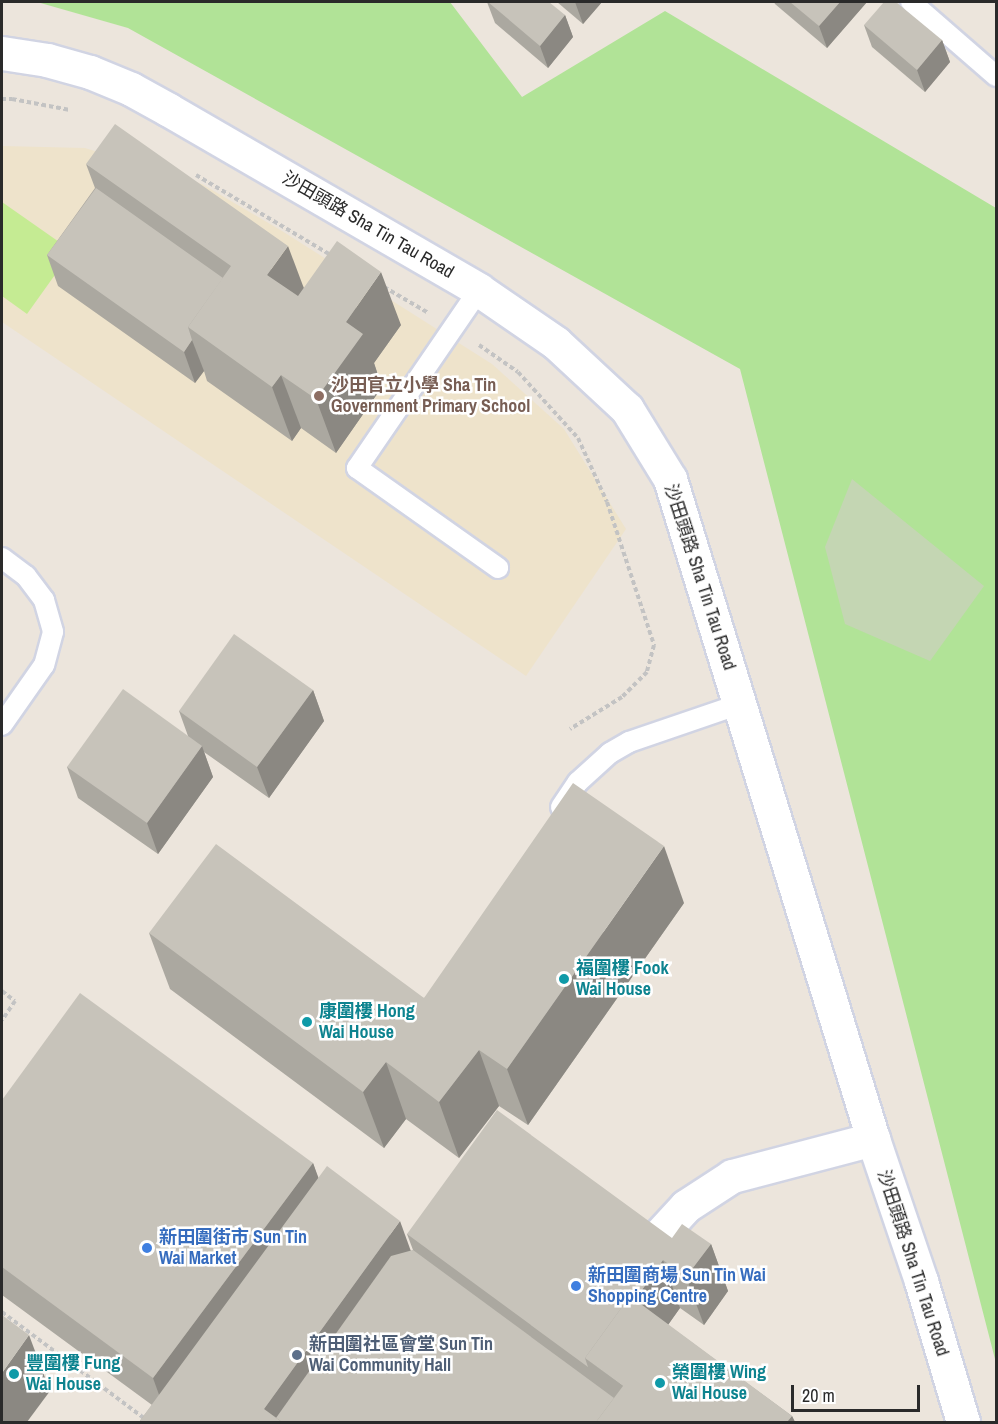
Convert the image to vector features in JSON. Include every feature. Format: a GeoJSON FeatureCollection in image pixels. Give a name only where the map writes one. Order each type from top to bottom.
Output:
{"type":"FeatureCollection","features":[{"type":"Feature","properties":{"kind":"street","name":"沙田頭路 Sha Tin Tau Road"},"geometry":{"type":"LineString","coordinates":[[2,53],[47,60],[90,72],[131,89],[479,290],[556,343],[627,409],[670,479],[873,1139],[921,1281],[963,1422]]}},
{"type":"Feature","properties":{"kind":"street"},"geometry":{"type":"LineString","coordinates":[[652,1243],[686,1206],[732,1176],[873,1139]]}},
{"type":"Feature","properties":{"kind":"lane"},"geometry":{"type":"LineString","coordinates":[[911,2],[996,76]]}},
{"type":"Feature","properties":{"kind":"lane"},"geometry":{"type":"LineString","coordinates":[[479,290],[357,468],[498,568]]}},
{"type":"Feature","properties":{"kind":"lane"},"geometry":{"type":"LineString","coordinates":[[2,558],[26,576],[44,600],[52,632],[44,665],[2,725]]}},
{"type":"Feature","properties":{"kind":"lane"},"geometry":{"type":"LineString","coordinates":[[551,821],[578,782],[610,753],[629,742],[740,704]]}},
{"type":"Feature","properties":{"kind":"path"},"geometry":{"type":"LineString","coordinates":[[2,991],[15,1001],[2,1020]]}},
{"type":"Feature","properties":{"kind":"path"},"geometry":{"type":"LineString","coordinates":[[2,1312],[149,1422]]}},
{"type":"Feature","properties":{"kind":"shaded area","name":"沙田官立小學 Sha Tin Government Primary School"},"geometry":{"type":"Polygon","coordinates":[[[2,146],[85,148],[202,184],[282,231],[492,364],[564,429],[626,529],[526,676],[2,322],[2,146]]]}},
{"type":"Feature","properties":{"kind":"green space"},"geometry":{"type":"Polygon","coordinates":[[[37,2],[450,2],[522,97],[665,11],[996,208],[996,1363],[740,369],[128,28],[37,2]]]}},
{"type":"Feature","properties":{"kind":"green space"},"geometry":{"type":"Polygon","coordinates":[[[2,202],[72,251],[27,314],[2,296],[2,202]]]}},
{"type":"Feature","properties":{"kind":"green space"},"geometry":{"type":"Polygon","coordinates":[[[852,479],[984,586],[930,661],[845,624],[825,547],[852,479]]]}},
{"type":"Feature","properties":{"kind":"building"},"geometry":{"type":"Polygon","coordinates":[[[488,2],[549,2],[565,15],[540,46],[488,2]]]}},
{"type":"Feature","properties":{"kind":"building"},"geometry":{"type":"Polygon","coordinates":[[[790,2],[840,2],[819,26],[790,2]]]}},
{"type":"Feature","properties":{"kind":"building"},"geometry":{"type":"Polygon","coordinates":[[[884,2],[896,2],[942,40],[917,70],[864,25],[884,2]]]}},
{"type":"Feature","properties":{"kind":"building"},"geometry":{"type":"Polygon","coordinates":[[[115,124],[288,246],[267,275],[298,296],[337,241],[381,272],[346,322],[363,334],[316,399],[281,375],[272,387],[188,327],[231,266],[86,164],[115,124]]]}},
{"type":"Feature","properties":{"kind":"building"},"geometry":{"type":"Polygon","coordinates":[[[96,188],[223,278],[188,327],[192,340],[184,352],[47,255],[96,188]]]}},
{"type":"Feature","properties":{"kind":"building"},"geometry":{"type":"Polygon","coordinates":[[[234,634],[313,690],[257,767],[179,711],[234,634]]]}},
{"type":"Feature","properties":{"kind":"building"},"geometry":{"type":"Polygon","coordinates":[[[123,689],[202,746],[147,823],[67,767],[123,689]]]}},
{"type":"Feature","properties":{"kind":"building"},"geometry":{"type":"Polygon","coordinates":[[[573,783],[664,846],[507,1069],[479,1050],[439,1102],[386,1062],[363,1092],[149,933],[216,844],[424,998],[573,783]]]}},
{"type":"Feature","properties":{"kind":"building","name":"新田圍街市 Sun Tin Wai Market"},"geometry":{"type":"Polygon","coordinates":[[[80,993],[313,1163],[153,1378],[2,1267],[2,1100],[80,993]]]}},
{"type":"Feature","properties":{"kind":"building"},"geometry":{"type":"Polygon","coordinates":[[[497,1110],[672,1238],[682,1224],[711,1244],[686,1277],[663,1260],[635,1300],[630,1296],[585,1358],[588,1367],[407,1234],[497,1110]]]}},
{"type":"Feature","properties":{"kind":"building"},"geometry":{"type":"Polygon","coordinates":[[[327,1166],[400,1221],[264,1409],[282,1422],[139,1422],[327,1166]]]}},
{"type":"Feature","properties":{"kind":"building"},"geometry":{"type":"Polygon","coordinates":[[[413,1250],[614,1398],[596,1422],[282,1422],[276,1418],[391,1256],[413,1250]]]}},
{"type":"Feature","properties":{"kind":"building"},"geometry":{"type":"Polygon","coordinates":[[[630,1296],[792,1416],[787,1422],[596,1422],[623,1386],[585,1358],[630,1296]]]}},
{"type":"Feature","properties":{"kind":"building"},"geometry":{"type":"Polygon","coordinates":[[[2,1315],[29,1335],[2,1373],[2,1315]]]}},
{"type":"Feature","properties":{"kind":"place","name":"沙田官立小學 Sha Tin Government Primary School"},"geometry":{"type":"Point","coordinates":[319,396]}},
{"type":"Feature","properties":{"kind":"place","name":"福圍樓 Fook Wai House"},"geometry":{"type":"Point","coordinates":[564,979]}},
{"type":"Feature","properties":{"kind":"place","name":"康圍樓 Hong Wai House"},"geometry":{"type":"Point","coordinates":[307,1022]}},
{"type":"Feature","properties":{"kind":"place","name":"新田圍街市 Sun Tin Wai Market"},"geometry":{"type":"Point","coordinates":[147,1248]}},
{"type":"Feature","properties":{"kind":"place","name":"新田圍商場 Sun Tin Wai Shopping Centre"},"geometry":{"type":"Point","coordinates":[576,1286]}},
{"type":"Feature","properties":{"kind":"place","name":"新田圍社區會堂 Sun Tin Wai Community Hall"},"geometry":{"type":"Point","coordinates":[297,1355]}},
{"type":"Feature","properties":{"kind":"place","name":"豐圍樓 Fung Wai House"},"geometry":{"type":"Point","coordinates":[14,1374]}},
{"type":"Feature","properties":{"kind":"place","name":"榮圍樓 Wing Wai House"},"geometry":{"type":"Point","coordinates":[660,1383]}}]}
